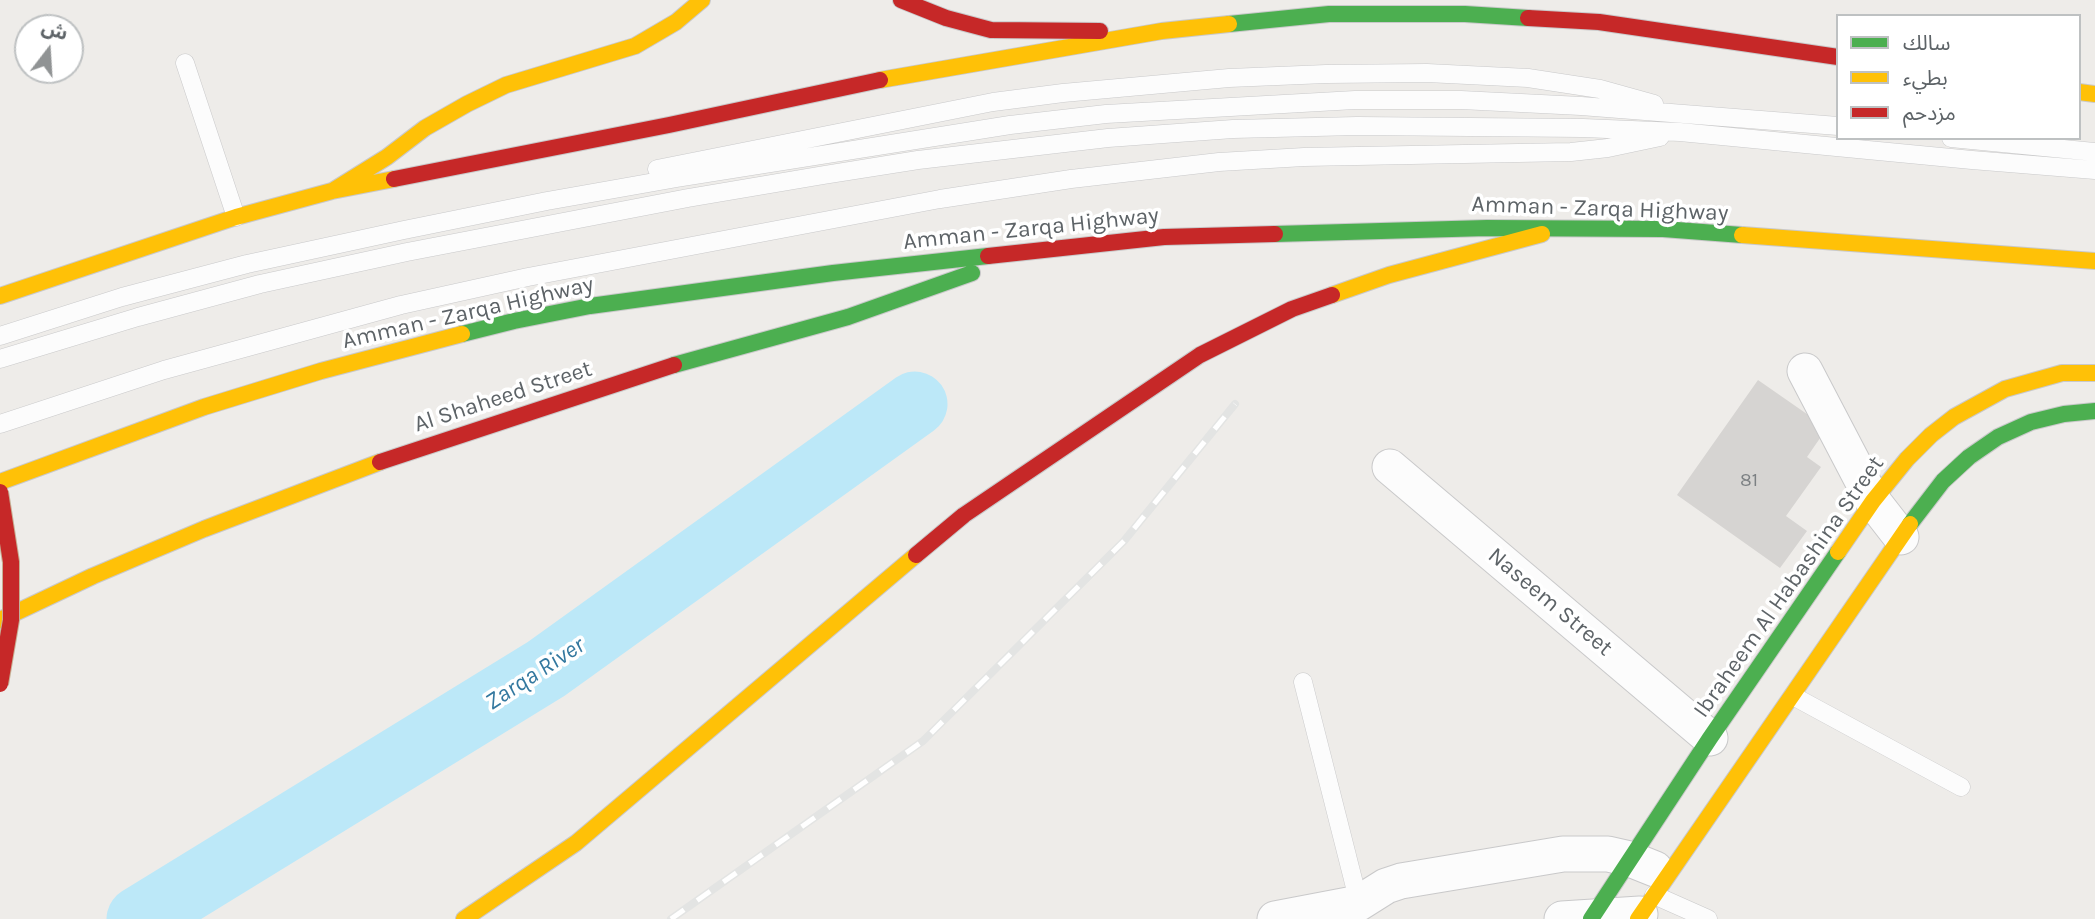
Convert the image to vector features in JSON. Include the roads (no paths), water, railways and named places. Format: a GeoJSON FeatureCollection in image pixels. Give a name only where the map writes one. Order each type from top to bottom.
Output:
{"type":"FeatureCollection","features":[{"type":"Feature","properties":{"kind":"main road"},"geometry":{"type":"LineString","coordinates":[[332,191],[467,103],[506,85],[635,46],[677,22],[702,0]]}},
{"type":"Feature","properties":{"kind":"main road"},"geometry":{"type":"LineString","coordinates":[[901,0],[946,18],[991,30],[1162,32]]}},
{"type":"Feature","properties":{"kind":"main road"},"geometry":{"type":"LineString","coordinates":[[4,295],[236,217],[332,191],[737,111],[901,75],[1162,32],[1329,14],[1465,14],[1599,22],[1836,57]]}},
{"type":"Feature","properties":{"kind":"main road"},"geometry":{"type":"LineString","coordinates":[[464,919],[576,843],[964,515],[1200,355],[1292,309],[1377,279],[1564,228]]}},
{"type":"Feature","properties":{"kind":"main road","name":"Amman - Zarqa Highway"},"geometry":{"type":"LineString","coordinates":[[0,482],[204,407],[438,339],[514,321],[590,306],[833,273],[1164,237],[1397,229],[1663,229],[2095,261]]}},
{"type":"Feature","properties":{"kind":"main road","name":"Al Shaheed Street"},"geometry":{"type":"LineString","coordinates":[[0,620],[93,576],[192,534],[316,485],[442,440],[695,358],[848,317],[1034,252]]}},
{"type":"Feature","properties":{"kind":"main road","name":"Ibraheem Al Habashina Street"},"geometry":{"type":"LineString","coordinates":[[1582,918],[1630,859],[1873,501],[1907,459],[1931,435],[1979,402],[2006,389],[2062,373],[2095,373]]}},
{"type":"Feature","properties":{"kind":"main road"},"geometry":{"type":"LineString","coordinates":[[1650,901],[1901,537],[1943,481],[1988,444],[2031,422],[2064,414],[2095,411]]}},
{"type":"Feature","properties":{"kind":"main road"},"geometry":{"type":"LineString","coordinates":[[0,492],[11,573],[11,620],[0,684]]}},
{"type":"Feature","properties":{"kind":"street"},"geometry":{"type":"LineString","coordinates":[[1805,371],[1873,501],[1901,537]]}},
{"type":"Feature","properties":{"kind":"street","name":"Naseem Street"},"geometry":{"type":"LineString","coordinates":[[1390,467],[1710,738]]}},
{"type":"Feature","properties":{"kind":"street"},"geometry":{"type":"LineString","coordinates":[[1275,919],[1370,911],[1386,886],[1401,881],[1563,854],[1608,854],[1630,859],[1650,901],[1582,918]]}},
{"type":"Feature","properties":{"kind":"lane"},"geometry":{"type":"LineString","coordinates":[[185,63],[236,217]]}},
{"type":"Feature","properties":{"kind":"lane"},"geometry":{"type":"LineString","coordinates":[[0,325],[195,268],[361,230],[993,102],[1229,78],[1427,73],[1564,82],[1639,99],[1677,113]]}},
{"type":"Feature","properties":{"kind":"lane"},"geometry":{"type":"LineString","coordinates":[[0,336],[122,297],[247,264],[404,230],[651,182],[1010,125],[1120,113],[1355,100],[1501,102],[1836,126]]}},
{"type":"Feature","properties":{"kind":"lane"},"geometry":{"type":"LineString","coordinates":[[0,359],[138,317],[260,284],[407,252],[688,198],[918,160],[1108,138],[1246,129],[1470,125],[1680,132],[2095,170]]}},
{"type":"Feature","properties":{"kind":"lane"},"geometry":{"type":"LineString","coordinates":[[0,424],[164,370],[401,305],[528,277],[940,199],[1071,179],[1219,162],[1366,155],[1571,152],[1608,148],[1680,132]]}},
{"type":"Feature","properties":{"kind":"lane"},"geometry":{"type":"LineString","coordinates":[[1972,140],[2095,152]]}},
{"type":"Feature","properties":{"kind":"lane"},"geometry":{"type":"LineString","coordinates":[[0,273],[4,295]]}},
{"type":"Feature","properties":{"kind":"lane"},"geometry":{"type":"LineString","coordinates":[[1303,682],[1370,911]]}},
{"type":"Feature","properties":{"kind":"lane"},"geometry":{"type":"LineString","coordinates":[[1793,696],[1961,787]]}},
{"type":"Feature","properties":{"kind":"lane"},"geometry":{"type":"LineString","coordinates":[[1650,901],[1708,919]]}},
{"type":"Feature","properties":{"kind":"waterway","name":"Zarqa River"},"geometry":{"type":"LineString","coordinates":[[139,919],[546,669],[915,404]]}},
{"type":"Feature","properties":{"kind":"railway"},"geometry":{"type":"LineString","coordinates":[[671,919],[923,741],[1124,541],[1235,404]]}}]}
